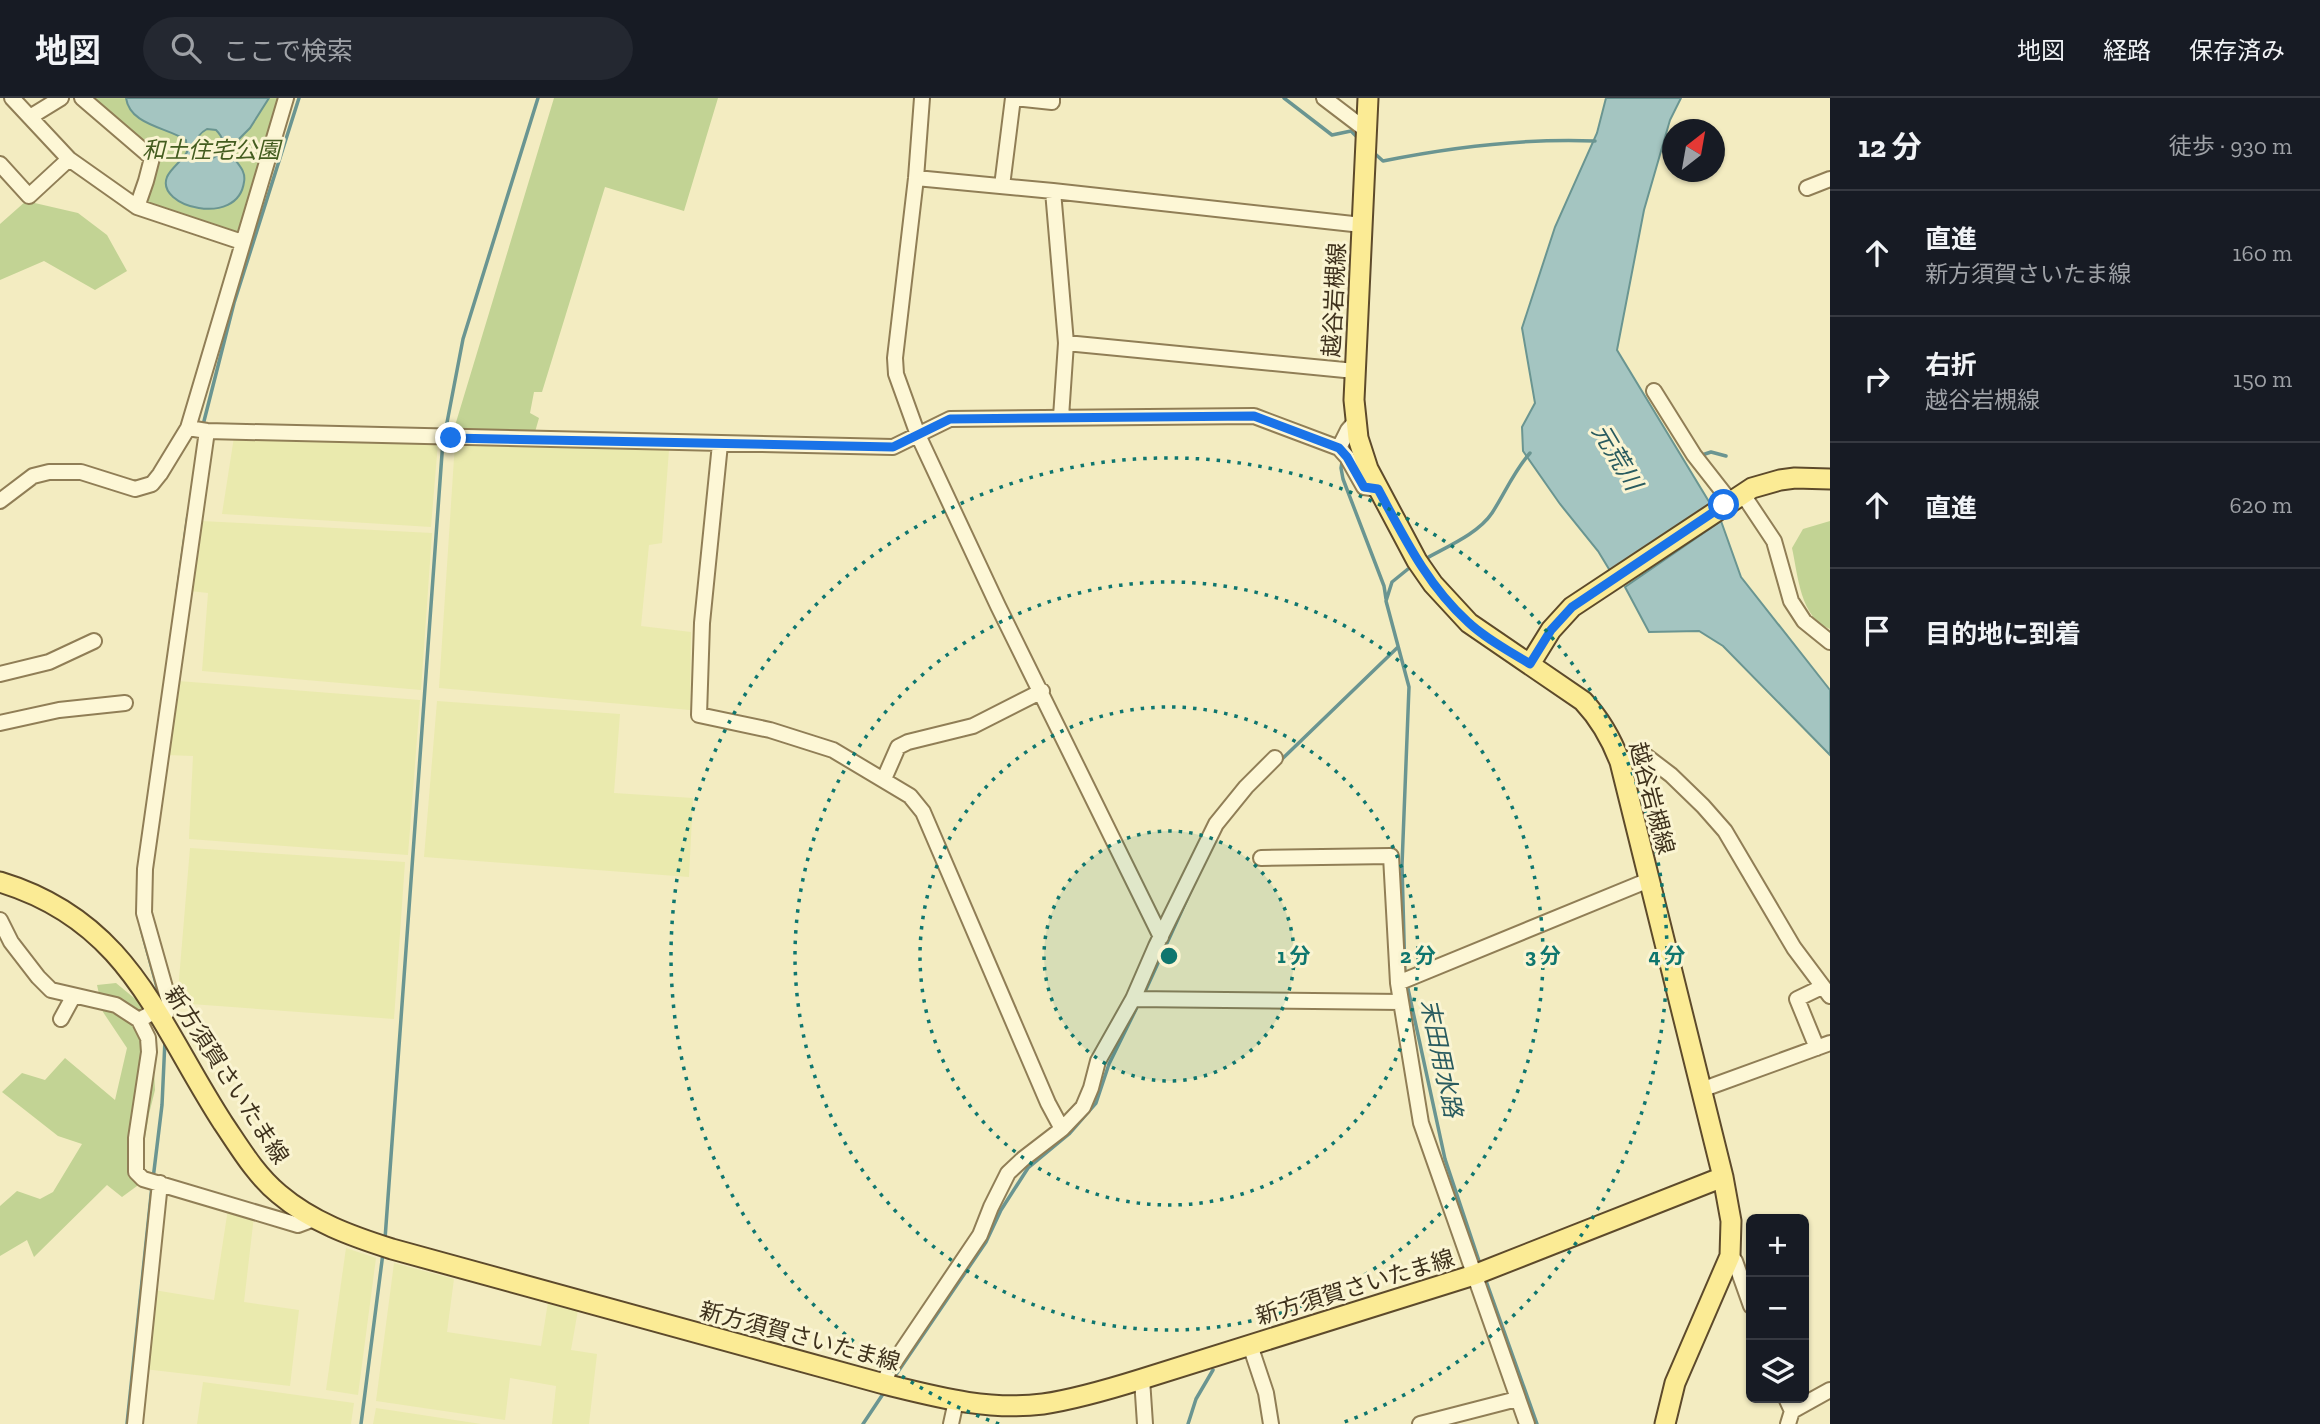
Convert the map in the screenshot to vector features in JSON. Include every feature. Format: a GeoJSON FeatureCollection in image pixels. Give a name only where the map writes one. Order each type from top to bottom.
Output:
{"type":"FeatureCollection","features":[{"type":"Feature","properties":{"kind":"main road","name":"越谷岩槻線"},"geometry":{"type":"LineString","coordinates":[[1368,98],[1354,371],[1355,422],[1362,454],[1417,561],[1441,594],[1469,623],[1566,688],[1596,714],[1614,745],[1723,1177],[1731,1221],[1730,1256],[1675,1382],[1665,1424]]}},
{"type":"Feature","properties":{"kind":"main road"},"geometry":{"type":"LineString","coordinates":[[1530,664],[1561,617],[1572,607],[1732,500],[1780,480],[1830,479]]}},
{"type":"Feature","properties":{"kind":"main road","name":"新方須賀さいたま線"},"geometry":{"type":"LineString","coordinates":[[0,882],[44,898],[88,927],[106,943],[127,967],[159,1016],[202,1091],[250,1164],[277,1193],[314,1219],[353,1237],[392,1249],[884,1384],[956,1401],[994,1405],[1043,1404],[1142,1379],[1474,1275],[1723,1177]]}},
{"type":"Feature","properties":{"kind":"street"},"geometry":{"type":"LineString","coordinates":[[12,98],[69,159],[137,207],[242,242]]}},
{"type":"Feature","properties":{"kind":"street"},"geometry":{"type":"LineString","coordinates":[[30,117],[61,98]]}},
{"type":"Feature","properties":{"kind":"street"},"geometry":{"type":"LineString","coordinates":[[82,98],[152,158],[137,207]]}},
{"type":"Feature","properties":{"kind":"street"},"geometry":{"type":"LineString","coordinates":[[2,495],[33,476],[50,472],[81,472],[135,489],[152,484],[160,474],[188,428],[286,98]]}},
{"type":"Feature","properties":{"kind":"street"},"geometry":{"type":"LineString","coordinates":[[922,98],[916,178],[895,358],[896,374],[918,435],[998,606],[1161,937]]}},
{"type":"Feature","properties":{"kind":"street"},"geometry":{"type":"LineString","coordinates":[[1002,186],[1013,98],[1052,102],[1052,98]]}},
{"type":"Feature","properties":{"kind":"street"},"geometry":{"type":"LineString","coordinates":[[1324,98],[1366,130]]}},
{"type":"Feature","properties":{"kind":"street"},"geometry":{"type":"LineString","coordinates":[[0,164],[29,196],[69,159]]}},
{"type":"Feature","properties":{"kind":"street"},"geometry":{"type":"LineString","coordinates":[[916,178],[1362,225]]}},
{"type":"Feature","properties":{"kind":"street"},"geometry":{"type":"LineString","coordinates":[[1807,188],[1830,179]]}},
{"type":"Feature","properties":{"kind":"street"},"geometry":{"type":"LineString","coordinates":[[1053,191],[1066,343],[1061,417]]}},
{"type":"Feature","properties":{"kind":"street"},"geometry":{"type":"LineString","coordinates":[[1066,343],[1354,371]]}},
{"type":"Feature","properties":{"kind":"street"},"geometry":{"type":"LineString","coordinates":[[1654,391],[1694,455],[1732,500],[1774,541],[1791,601],[1804,621],[1830,642]]}},
{"type":"Feature","properties":{"kind":"street"},"geometry":{"type":"LineString","coordinates":[[188,428],[207,431],[893,447],[950,419],[1254,416],[1339,448],[1364,487],[1378,489]]}},
{"type":"Feature","properties":{"kind":"street"},"geometry":{"type":"LineString","coordinates":[[1339,448],[1355,422]]}},
{"type":"Feature","properties":{"kind":"street"},"geometry":{"type":"LineString","coordinates":[[139,1020],[152,1013],[159,1016],[166,1014],[170,1005],[144,912],[145,869],[207,431]]}},
{"type":"Feature","properties":{"kind":"street"},"geometry":{"type":"LineString","coordinates":[[720,444],[702,623],[699,715],[771,730],[833,750],[910,796],[923,812],[1048,1103],[1062,1129]]}},
{"type":"Feature","properties":{"kind":"street"},"geometry":{"type":"LineString","coordinates":[[0,674],[49,662],[94,641]]}},
{"type":"Feature","properties":{"kind":"street"},"geometry":{"type":"LineString","coordinates":[[884,779],[898,747],[908,742],[973,726],[1042,691]]}},
{"type":"Feature","properties":{"kind":"street"},"geometry":{"type":"LineString","coordinates":[[0,723],[59,710],[125,704]]}},
{"type":"Feature","properties":{"kind":"street"},"geometry":{"type":"LineString","coordinates":[[1620,762],[1640,755],[1646,756],[1671,775],[1703,806],[1725,831],[1794,948],[1826,992]]}},
{"type":"Feature","properties":{"kind":"street"},"geometry":{"type":"LineString","coordinates":[[884,1384],[888,1370],[980,1235],[1009,1173],[1023,1158],[1062,1129],[1083,1107],[1098,1061],[1133,999],[1216,824],[1246,787],[1275,758]]}},
{"type":"Feature","properties":{"kind":"street"},"geometry":{"type":"LineString","coordinates":[[1261,858],[1391,856],[1398,983],[1421,1123],[1527,1424]]}},
{"type":"Feature","properties":{"kind":"street"},"geometry":{"type":"LineString","coordinates":[[1398,983],[1649,880]]}},
{"type":"Feature","properties":{"kind":"street"},"geometry":{"type":"LineString","coordinates":[[0,920],[11,942],[51,990],[116,1005],[139,1020],[148,1038],[149,1052],[135,1161],[136,1172],[143,1179],[298,1225],[314,1219]]}},
{"type":"Feature","properties":{"kind":"street"},"geometry":{"type":"LineString","coordinates":[[1701,1090],[1823,1045],[1797,999],[1815,992],[1826,992]]}},
{"type":"Feature","properties":{"kind":"street"},"geometry":{"type":"LineString","coordinates":[[61,1018],[73,997]]}},
{"type":"Feature","properties":{"kind":"street"},"geometry":{"type":"LineString","coordinates":[[1133,999],[1401,1002]]}},
{"type":"Feature","properties":{"kind":"street"},"geometry":{"type":"LineString","coordinates":[[135,1424],[160,1184]]}},
{"type":"Feature","properties":{"kind":"street"},"geometry":{"type":"LineString","coordinates":[[1730,1256],[1735,1261],[1746,1292]]}},
{"type":"Feature","properties":{"kind":"street"},"geometry":{"type":"LineString","coordinates":[[1250,1345],[1266,1393],[1271,1424]]}},
{"type":"Feature","properties":{"kind":"street"},"geometry":{"type":"LineString","coordinates":[[1142,1379],[1145,1424]]}},
{"type":"Feature","properties":{"kind":"street"},"geometry":{"type":"LineString","coordinates":[[1789,1411],[1830,1390]]}},
{"type":"Feature","properties":{"kind":"street"},"geometry":{"type":"LineString","coordinates":[[1420,1424],[1517,1399]]}},
{"type":"Feature","properties":{"kind":"street"},"geometry":{"type":"LineString","coordinates":[[951,1424],[956,1401]]}},
{"type":"Feature","properties":{"kind":"green space","name":"和土住宅公園"},"geometry":{"type":"Polygon","coordinates":[[[89,98],[280,98],[240,229],[235,233],[147,206],[145,201],[159,155],[89,98]]]}},
{"type":"Feature","properties":{"kind":"green space"},"geometry":{"type":"Polygon","coordinates":[[[554,98],[718,98],[684,211],[605,187],[542,392],[534,392],[530,413],[539,418],[535,432],[454,429],[554,98]]]}},
{"type":"Feature","properties":{"kind":"green space"},"geometry":{"type":"Polygon","coordinates":[[[26,201],[78,213],[107,235],[127,271],[95,290],[44,261],[0,280],[0,224],[26,201]]]}},
{"type":"Feature","properties":{"kind":"green space"},"geometry":{"type":"Polygon","coordinates":[[[234,437],[438,443],[431,527],[222,514],[234,437]]]}},
{"type":"Feature","properties":{"kind":"green space"},"geometry":{"type":"Polygon","coordinates":[[[455,443],[669,450],[662,543],[649,545],[641,626],[691,632],[690,710],[439,688],[455,443]]]}},
{"type":"Feature","properties":{"kind":"green space"},"geometry":{"type":"Polygon","coordinates":[[[201,521],[432,533],[421,690],[202,671],[208,593],[190,591],[201,521]]]}},
{"type":"Feature","properties":{"kind":"green space"},"geometry":{"type":"Polygon","coordinates":[[[1830,521],[1830,629],[1812,616],[1806,606],[1792,548],[1803,529],[1830,521]]]}},
{"type":"Feature","properties":{"kind":"green space"},"geometry":{"type":"Polygon","coordinates":[[[178,681],[420,700],[408,855],[189,839],[193,756],[166,755],[178,681]]]}},
{"type":"Feature","properties":{"kind":"green space"},"geometry":{"type":"Polygon","coordinates":[[[437,701],[620,714],[614,793],[693,798],[689,877],[424,857],[437,701]]]}},
{"type":"Feature","properties":{"kind":"green space"},"geometry":{"type":"Polygon","coordinates":[[[190,848],[405,862],[394,1019],[177,1003],[190,848]]]}},
{"type":"Feature","properties":{"kind":"green space"},"geometry":{"type":"Polygon","coordinates":[[[116,983],[145,1007],[152,1024],[155,1090],[137,1186],[122,1197],[107,1185],[34,1257],[27,1240],[0,1256],[0,1206],[17,1191],[40,1199],[53,1192],[82,1144],[58,1136],[2,1092],[22,1073],[45,1080],[65,1058],[115,1100],[127,1048],[103,1012],[97,985],[116,983]]]}},
{"type":"Feature","properties":{"kind":"green space"},"geometry":{"type":"Polygon","coordinates":[[[228,1209],[254,1216],[244,1302],[299,1310],[290,1386],[144,1369],[154,1290],[214,1300],[228,1209]]]}},
{"type":"Feature","properties":{"kind":"green space"},"geometry":{"type":"Polygon","coordinates":[[[346,1248],[376,1258],[358,1395],[326,1390],[346,1248]]]}},
{"type":"Feature","properties":{"kind":"green space"},"geometry":{"type":"Polygon","coordinates":[[[394,1263],[454,1279],[447,1332],[541,1346],[548,1302],[578,1310],[571,1350],[597,1354],[589,1424],[552,1424],[556,1386],[510,1378],[505,1420],[376,1401],[394,1263]]]}},
{"type":"Feature","properties":{"kind":"green space"},"geometry":{"type":"Polygon","coordinates":[[[203,1382],[354,1403],[351,1424],[197,1424],[203,1382]]]}},
{"type":"Feature","properties":{"kind":"green space"},"geometry":{"type":"Polygon","coordinates":[[[376,1408],[481,1424],[373,1424],[376,1408]]]}},
{"type":"Feature","properties":{"kind":"water"},"geometry":{"type":"Polygon","coordinates":[[[126,98],[269,98],[250,128],[230,148],[244,177],[238,196],[228,205],[214,209],[185,204],[173,197],[167,188],[167,177],[187,152],[186,140],[141,120],[129,107],[126,98]],[[207,129],[197,141],[201,153],[211,159],[220,154],[222,147],[222,138],[216,130],[207,129]]]}},
{"type":"Feature","properties":{"kind":"water","name":"元荒川"},"geometry":{"type":"Polygon","coordinates":[[[1606,98],[1681,98],[1670,119],[1662,119],[1662,148],[1644,210],[1617,350],[1711,505],[1612,574],[1598,551],[1560,504],[1523,451],[1522,427],[1535,403],[1522,328],[1555,227],[1597,133],[1606,98]]]}},
{"type":"Feature","properties":{"kind":"water"},"geometry":{"type":"Polygon","coordinates":[[[1721,521],[1741,577],[1830,690],[1830,755],[1723,646],[1699,631],[1649,632],[1625,587],[1721,521]]]}},
{"type":"Feature","properties":{"kind":"waterway"},"geometry":{"type":"LineString","coordinates":[[203,425],[234,303],[299,98]]}},
{"type":"Feature","properties":{"kind":"waterway"},"geometry":{"type":"LineString","coordinates":[[445,433],[463,339],[538,98]]}},
{"type":"Feature","properties":{"kind":"waterway"},"geometry":{"type":"LineString","coordinates":[[1284,98],[1332,135],[1351,131],[1360,140]]}},
{"type":"Feature","properties":{"kind":"waterway"},"geometry":{"type":"LineString","coordinates":[[1373,152],[1383,161],[1488,145],[1595,141]]}},
{"type":"Feature","properties":{"kind":"waterway"},"geometry":{"type":"LineString","coordinates":[[385,1239],[443,440]]}},
{"type":"Feature","properties":{"kind":"waterway"},"geometry":{"type":"LineString","coordinates":[[1702,455],[1711,452],[1726,456]]}},
{"type":"Feature","properties":{"kind":"waterway"},"geometry":{"type":"LineString","coordinates":[[1425,559],[1486,521],[1530,453]]}},
{"type":"Feature","properties":{"kind":"waterway"},"geometry":{"type":"LineString","coordinates":[[1342,462],[1343,479],[1384,586],[1386,599]]}},
{"type":"Feature","properties":{"kind":"waterway"},"geometry":{"type":"LineString","coordinates":[[177,594],[188,515]]}},
{"type":"Feature","properties":{"kind":"waterway","name":"末田用水路"},"geometry":{"type":"LineString","coordinates":[[1405,976],[1402,865],[1409,687],[1386,601],[1392,582],[1408,569]]}},
{"type":"Feature","properties":{"kind":"waterway"},"geometry":{"type":"LineString","coordinates":[[1279,762],[1398,647]]}},
{"type":"Feature","properties":{"kind":"waterway"},"geometry":{"type":"LineString","coordinates":[[1143,996],[1192,888]]}},
{"type":"Feature","properties":{"kind":"waterway"},"geometry":{"type":"LineString","coordinates":[[138,897],[138,917]]}},
{"type":"Feature","properties":{"kind":"waterway"},"geometry":{"type":"LineString","coordinates":[[141,928],[161,1002]]}},
{"type":"Feature","properties":{"kind":"waterway","name":"末田用水路"},"geometry":{"type":"LineString","coordinates":[[1407,984],[1445,1159],[1480,1264]]}},
{"type":"Feature","properties":{"kind":"waterway"},"geometry":{"type":"LineString","coordinates":[[893,1379],[986,1242],[1001,1210],[1028,1168],[1069,1134],[1096,1103],[1109,1064],[1139,1003]]}},
{"type":"Feature","properties":{"kind":"waterway"},"geometry":{"type":"LineString","coordinates":[[153,1179],[162,1105],[165,1040]]}},
{"type":"Feature","properties":{"kind":"waterway"},"geometry":{"type":"LineString","coordinates":[[127,1424],[152,1186]]}},
{"type":"Feature","properties":{"kind":"waterway"},"geometry":{"type":"LineString","coordinates":[[361,1424],[383,1253]]}},
{"type":"Feature","properties":{"kind":"waterway","name":"末田用水路"},"geometry":{"type":"LineString","coordinates":[[1485,1278],[1537,1424]]}},
{"type":"Feature","properties":{"kind":"waterway"},"geometry":{"type":"LineString","coordinates":[[1188,1424],[1196,1399],[1213,1370]]}},
{"type":"Feature","properties":{"kind":"waterway"},"geometry":{"type":"LineString","coordinates":[[863,1424],[885,1391]]}},
{"type":"Feature","properties":{"kind":"route"},"geometry":{"type":"LineString","coordinates":[[451,438],[893,447],[950,419],[1254,416],[1339,448],[1364,487],[1378,489],[1417,561],[1450,604],[1469,623],[1530,664],[1551,630],[1572,607],[1724,505]]}}]}
